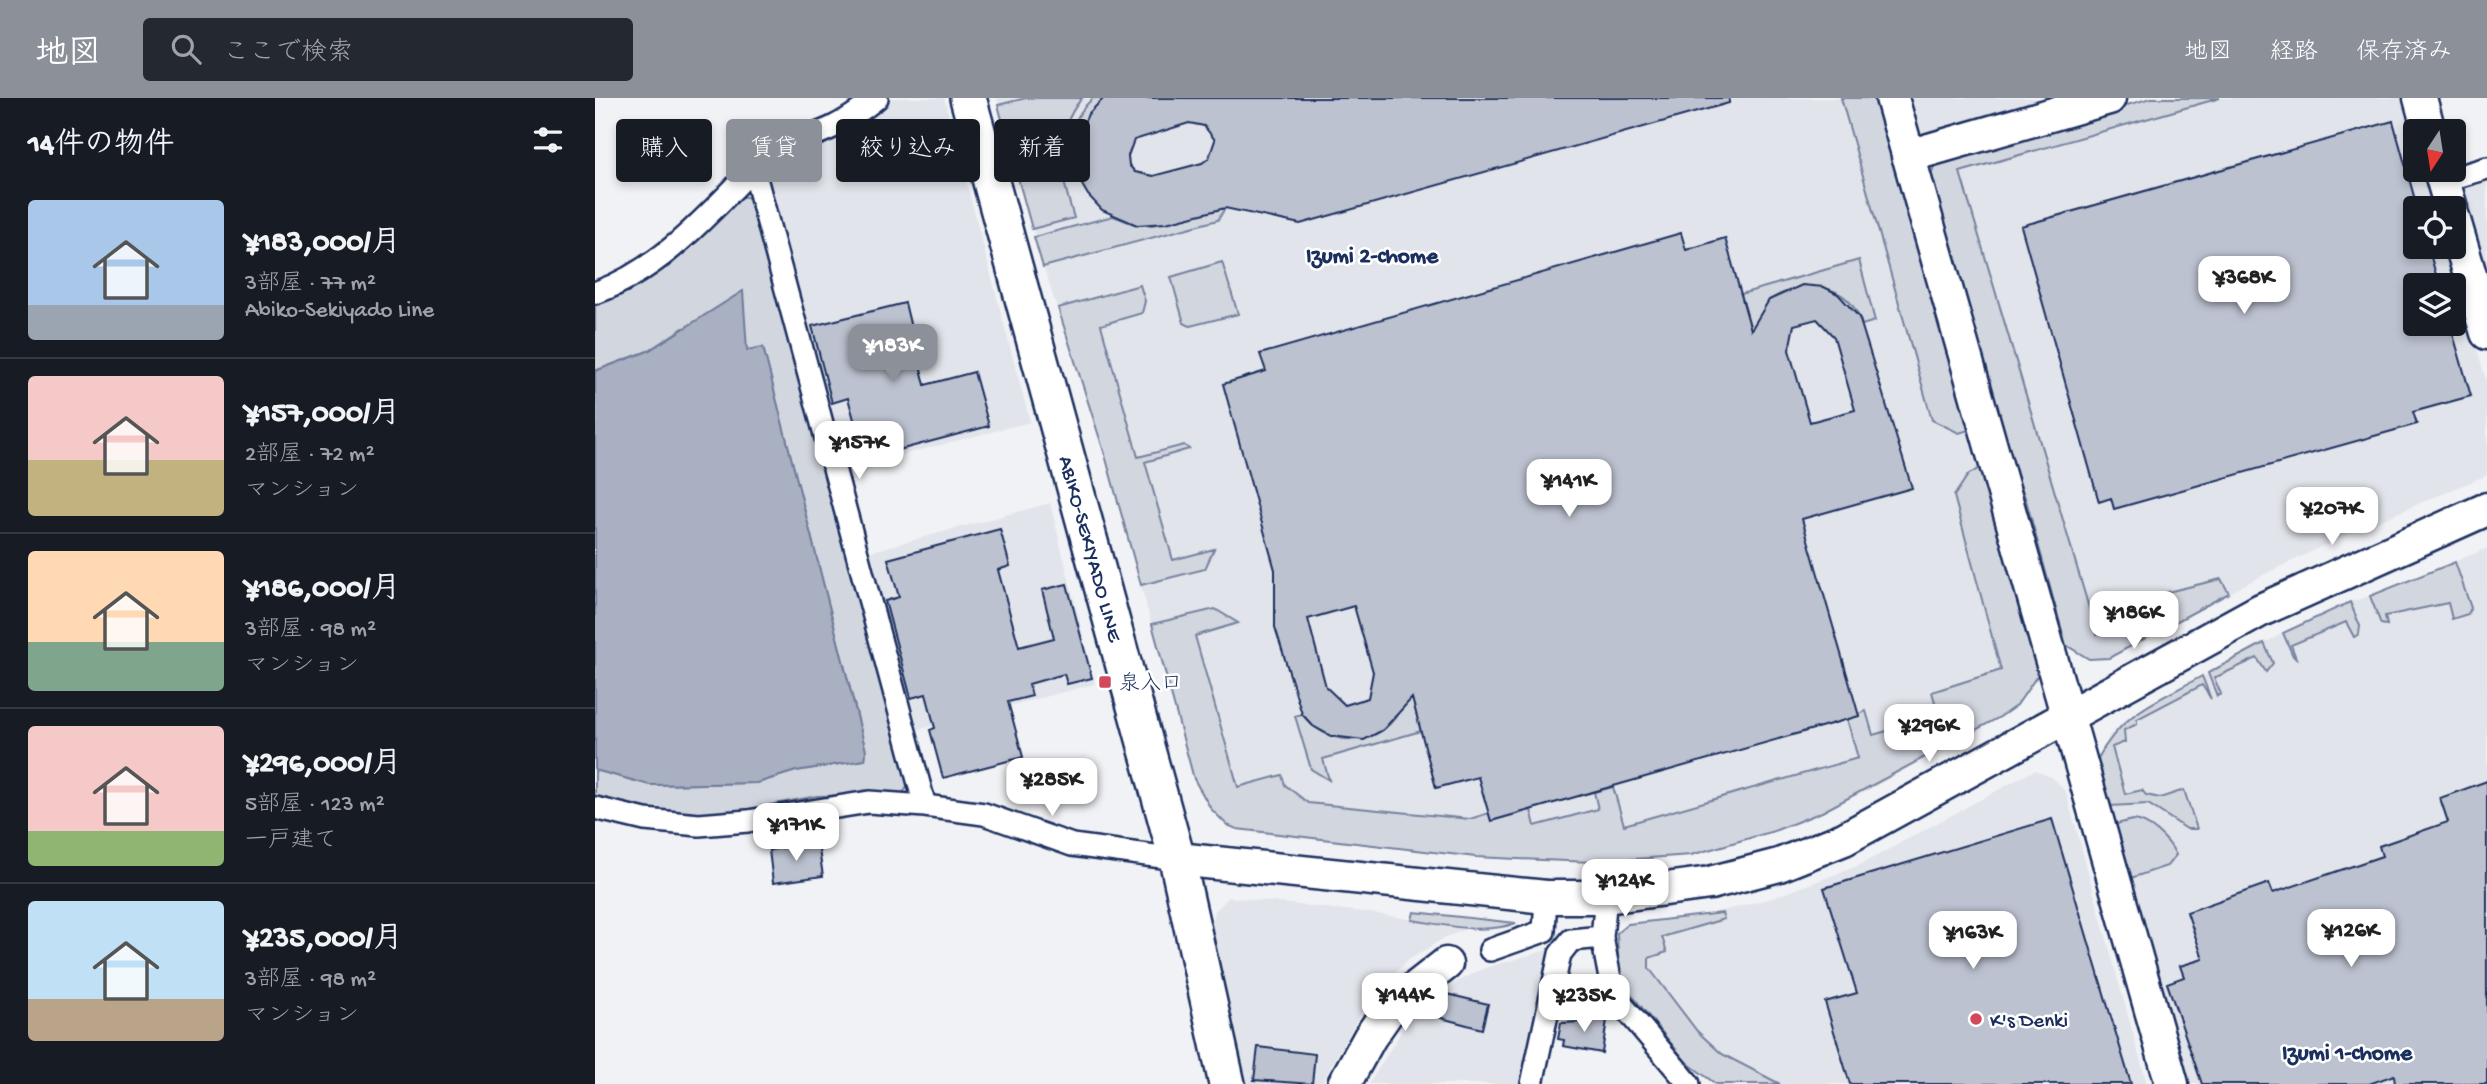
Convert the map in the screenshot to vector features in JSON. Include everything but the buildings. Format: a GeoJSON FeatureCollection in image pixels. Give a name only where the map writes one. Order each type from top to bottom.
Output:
{"type":"FeatureCollection","features":[{"type":"Feature","properties":{"kind":"main road","name":"ABIKO-SEKIYADO LINE"},"geometry":{"type":"LineString","coordinates":[[968,98],[1177,859],[1227,1084]]}},
{"type":"Feature","properties":{"kind":"street"},"geometry":{"type":"LineString","coordinates":[[822,132],[845,123],[877,98]]}},
{"type":"Feature","properties":{"kind":"street"},"geometry":{"type":"LineString","coordinates":[[1892,98],[2172,1084]]}},
{"type":"Feature","properties":{"kind":"street"},"geometry":{"type":"LineString","coordinates":[[1908,156],[2109,98]]}},
{"type":"Feature","properties":{"kind":"street"},"geometry":{"type":"LineString","coordinates":[[2420,98],[2426,119]]}},
{"type":"Feature","properties":{"kind":"street"},"geometry":{"type":"LineString","coordinates":[[2445,186],[2487,168]]}},
{"type":"Feature","properties":{"kind":"street"},"geometry":{"type":"LineString","coordinates":[[595,293],[612,287],[666,255],[739,182]]}},
{"type":"Feature","properties":{"kind":"street"},"geometry":{"type":"LineString","coordinates":[[758,182],[925,807]]}},
{"type":"Feature","properties":{"kind":"street"},"geometry":{"type":"LineString","coordinates":[[2465,259],[2487,333]]}},
{"type":"Feature","properties":{"kind":"street"},"geometry":{"type":"LineString","coordinates":[[595,808],[645,820],[699,825],[748,821],[869,802],[984,814],[1072,845],[1177,859],[1546,897],[1606,897],[1659,892],[1710,883],[1812,853],[1895,813],[2261,610],[2487,509]]}},
{"type":"Feature","properties":{"kind":"street"},"geometry":{"type":"LineString","coordinates":[[1490,950],[1544,931],[1546,897]]}},
{"type":"Feature","properties":{"kind":"street"},"geometry":{"type":"LineString","coordinates":[[1606,897],[1602,937],[1613,994],[1689,1084]]}},
{"type":"Feature","properties":{"kind":"street"},"geometry":{"type":"LineString","coordinates":[[1532,1084],[1560,954],[1571,940],[1602,937]]}},
{"type":"Feature","properties":{"kind":"street"},"geometry":{"type":"LineString","coordinates":[[1344,1084],[1370,1037],[1391,1007],[1446,964]]}},
{"type":"Feature","properties":{"kind":"shaded area"},"geometry":{"type":"Polygon","coordinates":[[[892,98],[944,98],[950,119],[866,119],[892,98]]]}},
{"type":"Feature","properties":{"kind":"shaded area"},"geometry":{"type":"Polygon","coordinates":[[[997,98],[1878,98],[2039,673],[2017,705],[2000,717],[1874,787],[1774,831],[1691,855],[1593,862],[1476,857],[1262,834],[1227,825],[1211,809],[1194,779],[1105,455],[1043,265],[1020,182],[1090,182],[1090,119],[1003,119],[997,98]]]}},
{"type":"Feature","properties":{"kind":"shaded area"},"geometry":{"type":"Polygon","coordinates":[[[1026,98],[1082,98],[1069,119],[1002,119],[998,105],[1026,98]]]}},
{"type":"Feature","properties":{"kind":"shaded area"},"geometry":{"type":"Polygon","coordinates":[[[1093,98],[1105,98],[1090,126],[1090,119],[1076,119],[1093,98]]]}},
{"type":"Feature","properties":{"kind":"shaded area"},"geometry":{"type":"Polygon","coordinates":[[[1841,98],[1878,98],[1972,429],[1959,433],[1932,420],[1841,98]]]}},
{"type":"Feature","properties":{"kind":"shaded area"},"geometry":{"type":"Polygon","coordinates":[[[1905,98],[2066,98],[1933,137],[1913,127],[1905,98]]]}},
{"type":"Feature","properties":{"kind":"shaded area"},"geometry":{"type":"Polygon","coordinates":[[[2151,98],[2403,98],[2409,119],[2403,119],[2403,182],[2428,182],[2432,196],[2403,196],[2403,259],[2451,259],[2455,273],[2403,273],[2403,336],[2466,336],[2466,312],[2487,383],[2487,475],[2348,534],[2259,577],[2109,658],[2089,659],[2066,645],[2026,500],[1996,420],[1955,155],[2151,98]]]}},
{"type":"Feature","properties":{"kind":"shaded area"},"geometry":{"type":"Polygon","coordinates":[[[2151,98],[2220,98],[1960,172],[2097,635],[2154,620],[2147,597],[2221,579],[2229,593],[2109,658],[2089,659],[2066,645],[2026,500],[1996,420],[1927,181],[1938,160],[2151,98]]]}},
{"type":"Feature","properties":{"kind":"shaded area"},"geometry":{"type":"Polygon","coordinates":[[[836,137],[836,182],[966,182],[1030,422],[843,470],[766,182],[822,182],[822,143],[836,137]]]}},
{"type":"Feature","properties":{"kind":"shaded area"},"geometry":{"type":"Polygon","coordinates":[[[2487,177],[2487,287],[2466,213],[2466,196],[2461,195],[2467,183],[2487,177]]]}},
{"type":"Feature","properties":{"kind":"shaded area"},"geometry":{"type":"Polygon","coordinates":[[[1019,182],[1064,182],[1074,218],[1032,229],[1019,182]]]}},
{"type":"Feature","properties":{"kind":"shaded area"},"geometry":{"type":"Polygon","coordinates":[[[740,195],[752,199],[908,786],[902,794],[817,796],[696,819],[649,814],[595,799],[595,770],[650,785],[757,783],[796,771],[865,760],[866,751],[763,348],[747,351],[683,328],[648,351],[595,371],[595,302],[670,266],[740,195]]]}},
{"type":"Feature","properties":{"kind":"shaded area"},"geometry":{"type":"Polygon","coordinates":[[[1225,208],[1218,220],[1043,267],[1034,237],[1113,216],[1137,225],[1152,225],[1225,208]]]}},
{"type":"Feature","properties":{"kind":"shaded area"},"geometry":{"type":"Polygon","coordinates":[[[1859,260],[1875,321],[1862,325],[1846,299],[1823,288],[1810,287],[1782,293],[1769,300],[1753,337],[1741,294],[1859,260]]]}},
{"type":"Feature","properties":{"kind":"shaded area"},"geometry":{"type":"Polygon","coordinates":[[[1222,262],[1238,314],[1190,326],[1184,323],[1171,277],[1222,262]]]}},
{"type":"Feature","properties":{"kind":"shaded area"},"geometry":{"type":"Polygon","coordinates":[[[1140,285],[1145,301],[1142,313],[1101,325],[1138,457],[1184,445],[1189,449],[1145,462],[1173,560],[1214,549],[1205,569],[1141,585],[1105,455],[1058,308],[1140,285]]]}},
{"type":"Feature","properties":{"kind":"shaded area"},"geometry":{"type":"Polygon","coordinates":[[[1983,466],[2039,673],[2017,705],[2000,717],[1822,812],[1774,831],[1691,855],[1593,862],[1476,857],[1237,829],[1227,825],[1211,809],[1194,779],[1152,624],[1215,609],[1238,623],[1195,636],[1238,787],[1282,775],[1285,785],[1308,803],[1470,819],[1489,813],[1491,821],[1531,810],[1535,826],[1598,809],[1594,792],[1613,787],[1624,825],[1858,758],[1847,719],[1866,711],[1873,735],[1939,716],[1932,692],[2001,670],[1954,496],[1968,475],[1983,466]]]}},
{"type":"Feature","properties":{"kind":"shaded area"},"geometry":{"type":"Polygon","coordinates":[[[1050,503],[1095,684],[912,731],[865,553],[1050,503]]]}},
{"type":"Feature","properties":{"kind":"shaded area"},"geometry":{"type":"Polygon","coordinates":[[[2487,548],[2487,1084],[2190,1084],[2097,760],[2110,735],[2126,719],[2283,633],[2350,602],[2380,593],[2487,548]]]}},
{"type":"Feature","properties":{"kind":"shaded area"},"geometry":{"type":"Polygon","coordinates":[[[2455,562],[2471,608],[2468,614],[2452,619],[2448,603],[2385,616],[2387,625],[2381,624],[2370,596],[2455,562]]]}},
{"type":"Feature","properties":{"kind":"shaded area"},"geometry":{"type":"Polygon","coordinates":[[[2350,602],[2360,626],[2359,634],[2354,637],[2346,622],[2291,645],[2296,658],[2293,656],[2283,633],[2350,602]]]}},
{"type":"Feature","properties":{"kind":"shaded area"},"geometry":{"type":"Polygon","coordinates":[[[2264,643],[2273,663],[2266,672],[2257,658],[2214,678],[2221,694],[2217,696],[2208,673],[2264,643]]]}},
{"type":"Feature","properties":{"kind":"shaded area"},"geometry":{"type":"Polygon","coordinates":[[[2202,676],[2211,699],[2202,685],[2137,719],[2137,724],[2124,730],[2125,742],[2112,747],[2125,794],[2142,790],[2146,795],[2160,798],[2184,790],[2197,829],[2187,829],[2148,804],[2110,806],[2097,760],[2107,743],[2142,709],[2202,676]]]}},
{"type":"Feature","properties":{"kind":"shaded area"},"geometry":{"type":"Polygon","coordinates":[[[1408,682],[1421,731],[1323,759],[1329,780],[1311,769],[1295,716],[1302,714],[1322,732],[1335,737],[1361,739],[1374,735],[1395,718],[1408,682]]]}},
{"type":"Feature","properties":{"kind":"shaded area"},"geometry":{"type":"Polygon","coordinates":[[[2035,770],[2053,778],[2066,792],[2147,1084],[1716,1084],[1686,1062],[1622,983],[1617,933],[1628,924],[1699,917],[1772,898],[1858,866],[2035,770]]]}},
{"type":"Feature","properties":{"kind":"shaded area"},"geometry":{"type":"Polygon","coordinates":[[[2133,820],[2158,832],[2176,855],[2167,866],[2131,878],[2116,824],[2133,820]]]}},
{"type":"Feature","properties":{"kind":"shaded area"},"geometry":{"type":"Polygon","coordinates":[[[1229,897],[1363,912],[1468,928],[1444,938],[1410,959],[1385,981],[1365,1006],[1321,1084],[1242,1084],[1210,933],[1215,911],[1229,897]]]}},
{"type":"Feature","properties":{"kind":"shaded area"},"geometry":{"type":"Polygon","coordinates":[[[1414,912],[1516,923],[1504,927],[1465,928],[1412,920],[1414,912]]]}},
{"type":"Feature","properties":{"kind":"shaded area"},"geometry":{"type":"Polygon","coordinates":[[[1722,913],[1724,919],[1662,937],[1667,952],[1649,958],[1649,968],[1697,1031],[1722,1054],[1780,1084],[1716,1084],[1686,1062],[1619,976],[1617,933],[1628,924],[1722,913]]]}},
{"type":"Feature","properties":{"kind":"shaded area"},"geometry":{"type":"Polygon","coordinates":[[[1557,947],[1528,1084],[1369,1084],[1406,1024],[1444,988],[1485,968],[1557,947]]]}},
{"type":"Feature","properties":{"kind":"water"},"geometry":{"type":"Polygon","coordinates":[[[743,291],[747,350],[763,347],[866,751],[865,760],[796,771],[757,783],[650,785],[595,770],[595,371],[648,351],[743,291]]]}},
{"type":"Feature","properties":{"kind":"place","name":"泉入口"},"geometry":{"type":"Point","coordinates":[1105,682]}},
{"type":"Feature","properties":{"kind":"place","name":"K's Denki"},"geometry":{"type":"Point","coordinates":[1976,1019]}},
{"type":"Feature","properties":{"kind":"district","name":"Izumi 2-chome"},"geometry":{"type":"Point","coordinates":[1372,254]}},
{"type":"Feature","properties":{"kind":"district","name":"Izumi 1-chome"},"geometry":{"type":"Point","coordinates":[2347,1051]}}]}
